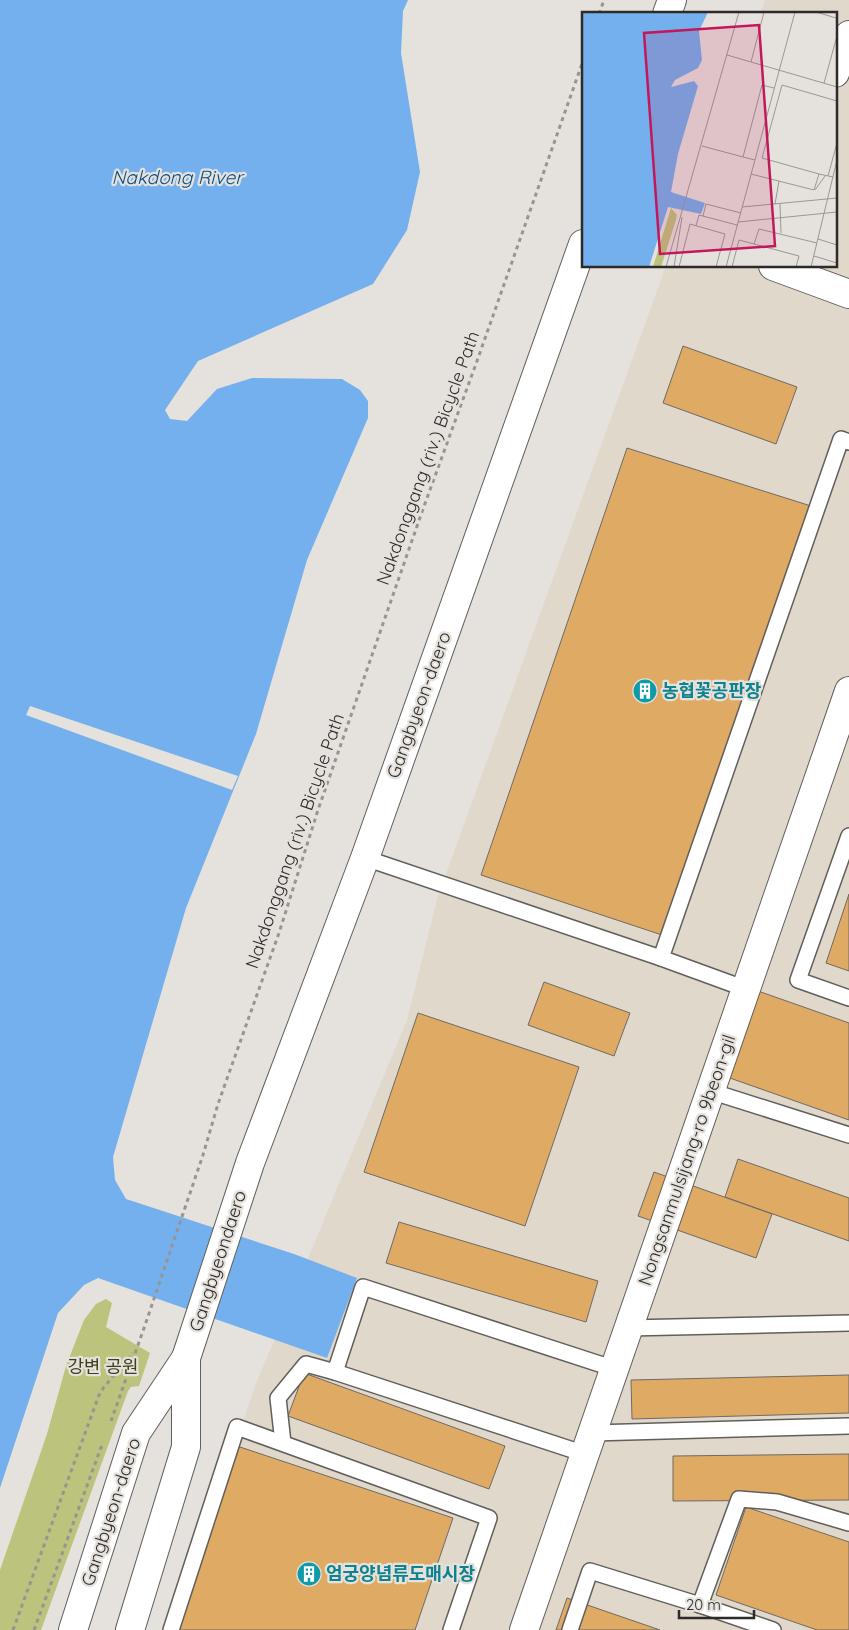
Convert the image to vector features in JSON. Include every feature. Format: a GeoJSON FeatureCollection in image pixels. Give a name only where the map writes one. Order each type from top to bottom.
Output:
{"type":"FeatureCollection","features":[{"type":"Feature","properties":{"kind":"main road"},"geometry":{"type":"LineString","coordinates":[[668,12],[672,0]]}},
{"type":"Feature","properties":{"kind":"main road"},"geometry":{"type":"LineString","coordinates":[[836,70],[849,35]]}},
{"type":"Feature","properties":{"kind":"main road","name":"Gangbyeon-daero"},"geometry":{"type":"LineString","coordinates":[[250,1163],[364,858],[582,247]]}},
{"type":"Feature","properties":{"kind":"main road"},"geometry":{"type":"LineString","coordinates":[[778,268],[849,294]]}},
{"type":"Feature","properties":{"kind":"main road","name":"Nongsanmulsijang-ro 9beon-gil"},"geometry":{"type":"LineString","coordinates":[[524,1630],[710,1091],[844,722],[849,691]]}},
{"type":"Feature","properties":{"kind":"main road","name":"Gangbyeondaero"},"geometry":{"type":"LineString","coordinates":[[186,1358],[250,1163]]}},
{"type":"Feature","properties":{"kind":"main road"},"geometry":{"type":"LineString","coordinates":[[130,1630],[186,1447],[186,1358]]}},
{"type":"Feature","properties":{"kind":"main road","name":"Gangbyeon-daero"},"geometry":{"type":"LineString","coordinates":[[72,1630],[136,1433],[186,1358]]}},
{"type":"Feature","properties":{"kind":"lane"},"geometry":{"type":"LineString","coordinates":[[661,958],[841,439],[849,442]]}},
{"type":"Feature","properties":{"kind":"lane"},"geometry":{"type":"LineString","coordinates":[[849,836],[798,980],[849,998]]}},
{"type":"Feature","properties":{"kind":"lane"},"geometry":{"type":"LineString","coordinates":[[364,858],[661,958],[746,989]]}},
{"type":"Feature","properties":{"kind":"lane"},"geometry":{"type":"LineString","coordinates":[[710,1091],[849,1135]]}},
{"type":"Feature","properties":{"kind":"lane"},"geometry":{"type":"LineString","coordinates":[[335,1372],[363,1287],[615,1369]]}},
{"type":"Feature","properties":{"kind":"lane"},"geometry":{"type":"LineString","coordinates":[[628,1328],[849,1323]]}},
{"type":"Feature","properties":{"kind":"lane"},"geometry":{"type":"LineString","coordinates":[[283,1443],[278,1398],[306,1364],[589,1443],[849,1426]]}},
{"type":"Feature","properties":{"kind":"lane"},"geometry":{"type":"LineString","coordinates":[[171,1630],[237,1427],[489,1518],[451,1630]]}},
{"type":"Feature","properties":{"kind":"lane"},"geometry":{"type":"LineString","coordinates":[[700,1605],[738,1499],[777,1502],[849,1523]]}},
{"type":"Feature","properties":{"kind":"lane"},"geometry":{"type":"LineString","coordinates":[[570,1630],[590,1571],[773,1630]]}},
{"type":"Feature","properties":{"kind":"path"},"geometry":{"type":"LineString","coordinates":[[600,12],[604,0]]}},
{"type":"Feature","properties":{"kind":"path","name":"Nakdonggang (riv.) Bicycle Path"},"geometry":{"type":"LineString","coordinates":[[110,1423],[203,1155],[218,1104],[279,933],[318,810],[582,64]]}},
{"type":"Feature","properties":{"kind":"path"},"geometry":{"type":"LineString","coordinates":[[13,1630],[99,1395],[136,1350]]}},
{"type":"Feature","properties":{"kind":"path"},"geometry":{"type":"LineString","coordinates":[[34,1630],[104,1441]]}},
{"type":"Feature","properties":{"kind":"shaded area"},"geometry":{"type":"Polygon","coordinates":[[[765,0],[849,0],[849,1630],[175,1630],[255,1386],[407,1020],[437,899],[665,268],[836,268],[836,12],[761,12],[765,0]]]}},
{"type":"Feature","properties":{"kind":"green space","name":"강변 공원"},"geometry":{"type":"Polygon","coordinates":[[[106,1299],[112,1303],[106,1327],[150,1353],[139,1386],[131,1387],[128,1391],[41,1630],[0,1630],[0,1570],[47,1434],[66,1366],[84,1320],[96,1304],[106,1299]]]}},
{"type":"Feature","properties":{"kind":"water","name":"Nakdong River"},"geometry":{"type":"Polygon","coordinates":[[[0,0],[408,0],[403,11],[401,53],[420,172],[407,230],[373,284],[198,361],[165,410],[170,419],[187,421],[217,389],[252,378],[342,379],[360,390],[368,401],[368,418],[307,560],[256,734],[186,908],[113,1157],[115,1180],[126,1199],[294,1254],[357,1278],[327,1358],[98,1278],[84,1285],[58,1313],[0,1488],[0,0]]]}},
{"type":"Feature","properties":{"kind":"pier"},"geometry":{"type":"Polygon","coordinates":[[[30,706],[238,776],[232,790],[26,715],[30,706]]]}},
{"type":"Feature","properties":{"kind":"building"},"geometry":{"type":"Polygon","coordinates":[[[683,346],[797,387],[776,444],[663,403],[683,346]]]}},
{"type":"Feature","properties":{"kind":"building","name":"농협꽃공판장"},"geometry":{"type":"Polygon","coordinates":[[[627,448],[811,506],[662,935],[481,875],[627,448]]]}},
{"type":"Feature","properties":{"kind":"building"},"geometry":{"type":"Polygon","coordinates":[[[849,894],[849,971],[826,963],[849,894]]]}},
{"type":"Feature","properties":{"kind":"building"},"geometry":{"type":"Polygon","coordinates":[[[544,982],[630,1013],[614,1056],[528,1025],[544,982]]]}},
{"type":"Feature","properties":{"kind":"building"},"geometry":{"type":"Polygon","coordinates":[[[758,991],[849,1023],[849,1120],[727,1077],[758,991]]]}},
{"type":"Feature","properties":{"kind":"building"},"geometry":{"type":"Polygon","coordinates":[[[418,1013],[579,1067],[525,1226],[364,1172],[418,1013]]]}},
{"type":"Feature","properties":{"kind":"building"},"geometry":{"type":"Polygon","coordinates":[[[738,1159],[849,1198],[849,1241],[725,1197],[738,1159]]]}},
{"type":"Feature","properties":{"kind":"building"},"geometry":{"type":"Polygon","coordinates":[[[654,1172],[772,1214],[756,1258],[638,1216],[654,1172]]]}},
{"type":"Feature","properties":{"kind":"building"},"geometry":{"type":"Polygon","coordinates":[[[399,1222],[598,1281],[586,1322],[386,1263],[399,1222]]]}},
{"type":"Feature","properties":{"kind":"building"},"geometry":{"type":"Polygon","coordinates":[[[304,1373],[505,1446],[489,1489],[288,1416],[304,1373]]]}},
{"type":"Feature","properties":{"kind":"building"},"geometry":{"type":"Polygon","coordinates":[[[849,1375],[849,1413],[632,1419],[631,1380],[849,1375]]]}},
{"type":"Feature","properties":{"kind":"building","name":"엄궁양념류도매시장"},"geometry":{"type":"Polygon","coordinates":[[[228,1443],[453,1518],[415,1630],[166,1630],[228,1443]]]}},
{"type":"Feature","properties":{"kind":"building"},"geometry":{"type":"Polygon","coordinates":[[[849,1454],[849,1500],[673,1501],[673,1456],[849,1454]]]}},
{"type":"Feature","properties":{"kind":"building"},"geometry":{"type":"Polygon","coordinates":[[[746,1507],[849,1542],[849,1630],[817,1630],[716,1595],[746,1507]]]}},
{"type":"Feature","properties":{"kind":"building"},"geometry":{"type":"Polygon","coordinates":[[[567,1598],[660,1630],[556,1630],[567,1598]]]}},
{"type":"Feature","properties":{"kind":"place","name":"농협꽃공판장"},"geometry":{"type":"Point","coordinates":[645,691]}},
{"type":"Feature","properties":{"kind":"place","name":"엄궁양념류도매시장"},"geometry":{"type":"Point","coordinates":[309,1574]}}]}
